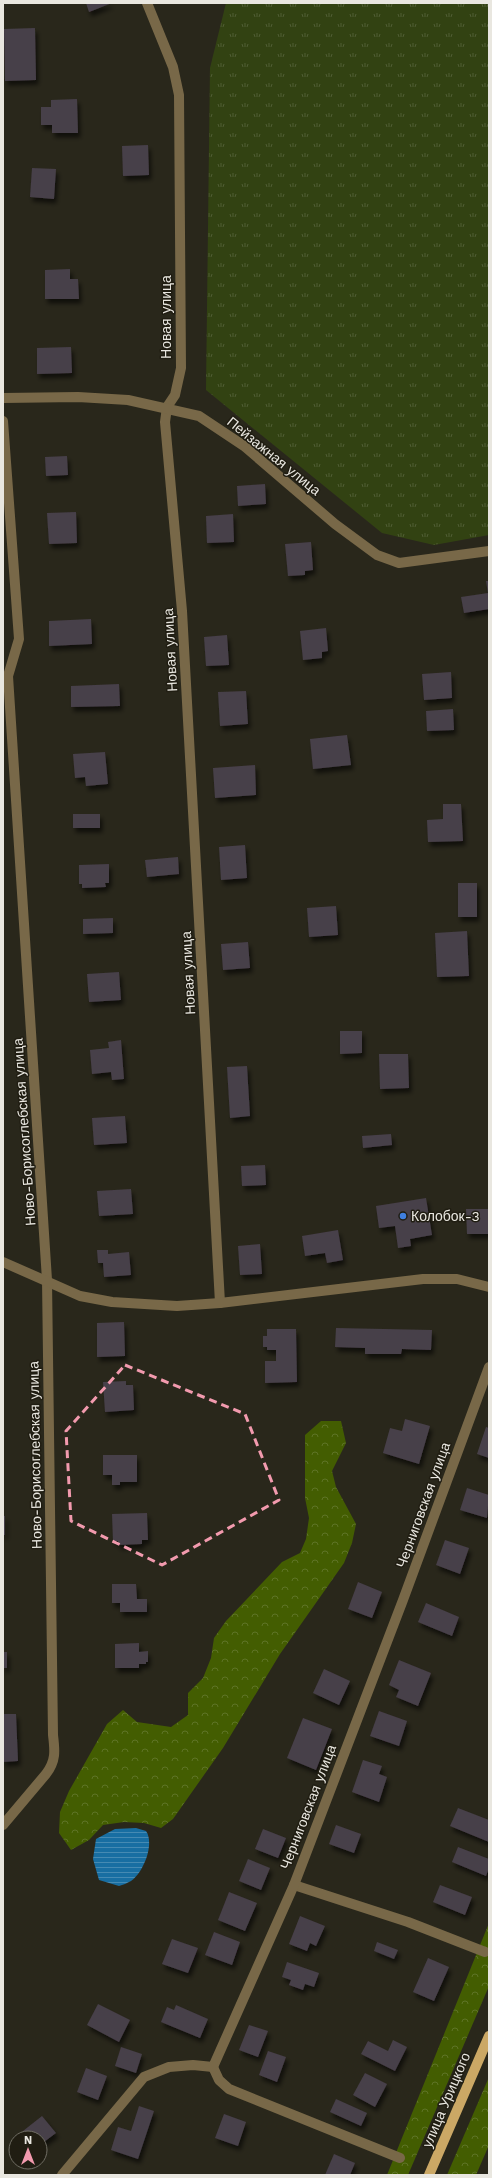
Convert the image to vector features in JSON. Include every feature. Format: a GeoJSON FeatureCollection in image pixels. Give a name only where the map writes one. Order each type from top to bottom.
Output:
{"type":"FeatureCollection","features":[{"type":"Feature","properties":{"kind":"main road","name":"улица Урицкого"},"geometry":{"type":"LineString","coordinates":[[429,2175],[489,2036]]}},
{"type":"Feature","properties":{"kind":"street","name":"Новая улица"},"geometry":{"type":"LineString","coordinates":[[147,3],[173,67],[178,95],[181,368],[175,395],[167,407],[165,422],[182,611],[220,1303]]}},
{"type":"Feature","properties":{"kind":"street","name":"Пейзажная улица"},"geometry":{"type":"LineString","coordinates":[[3,398],[78,397],[128,400],[167,407],[199,416],[244,446],[335,524],[377,555],[399,563],[489,551]]}},
{"type":"Feature","properties":{"kind":"street","name":"Ново-Борисоглебская улица"},"geometry":{"type":"LineString","coordinates":[[3,422],[19,639],[6,676],[47,1280],[53,1735],[55,1755],[52,1767],[3,1825]]}},
{"type":"Feature","properties":{"kind":"street"},"geometry":{"type":"LineString","coordinates":[[3,1262],[47,1280],[80,1296],[112,1302],[177,1306],[220,1303],[423,1279],[457,1279],[489,1287]]}},
{"type":"Feature","properties":{"kind":"street","name":"Черниговская улица"},"geometry":{"type":"LineString","coordinates":[[213,2067],[294,1884],[403,1600],[489,1367]]}},
{"type":"Feature","properties":{"kind":"street"},"geometry":{"type":"LineString","coordinates":[[294,1884],[408,1922],[485,1952]]}},
{"type":"Feature","properties":{"kind":"street"},"geometry":{"type":"LineString","coordinates":[[62,2175],[144,2077],[169,2067],[193,2065],[213,2067],[219,2080],[229,2089],[400,2158]]}},
{"type":"Feature","properties":{"kind":"highlighted area"},"geometry":{"type":"Polygon","coordinates":[[[125,1365],[245,1414],[279,1500],[162,1565],[71,1521],[66,1431],[125,1365]]]}},
{"type":"Feature","properties":{"kind":"green space"},"geometry":{"type":"Polygon","coordinates":[[[226,3],[489,3],[489,535],[434,545],[382,533],[206,390],[210,68],[226,3]]]}},
{"type":"Feature","properties":{"kind":"green space"},"geometry":{"type":"Polygon","coordinates":[[[321,1421],[341,1421],[346,1443],[332,1471],[336,1487],[356,1524],[352,1543],[344,1563],[280,1654],[223,1748],[173,1819],[161,1828],[144,1823],[124,1822],[103,1825],[89,1840],[71,1850],[59,1833],[60,1812],[69,1791],[107,1724],[123,1710],[137,1722],[171,1727],[188,1715],[188,1693],[203,1678],[211,1658],[214,1638],[226,1621],[282,1562],[300,1553],[306,1539],[309,1518],[305,1498],[305,1435],[321,1421]]]}},
{"type":"Feature","properties":{"kind":"green space"},"geometry":{"type":"Polygon","coordinates":[[[489,1923],[489,1986],[408,2175],[387,2175],[489,1923]]]}},
{"type":"Feature","properties":{"kind":"green space"},"geometry":{"type":"Polygon","coordinates":[[[489,2077],[489,2145],[476,2175],[447,2175],[489,2077]]]}},
{"type":"Feature","properties":{"kind":"water"},"geometry":{"type":"Polygon","coordinates":[[[136,1828],[146,1831],[149,1843],[146,1858],[140,1872],[131,1881],[119,1886],[99,1880],[93,1859],[96,1839],[115,1829],[136,1828]]]}},
{"type":"Feature","properties":{"kind":"building"},"geometry":{"type":"Polygon","coordinates":[[[86,3],[112,3],[89,12],[86,3]]]}},
{"type":"Feature","properties":{"kind":"building"},"geometry":{"type":"Polygon","coordinates":[[[35,28],[36,80],[5,81],[4,29],[35,28]]]}},
{"type":"Feature","properties":{"kind":"building"},"geometry":{"type":"Polygon","coordinates":[[[77,99],[78,133],[52,133],[52,125],[41,125],[41,107],[51,107],[51,100],[77,99]]]}},
{"type":"Feature","properties":{"kind":"building"},"geometry":{"type":"Polygon","coordinates":[[[148,145],[149,175],[123,176],[122,146],[148,145]]]}},
{"type":"Feature","properties":{"kind":"building"},"geometry":{"type":"Polygon","coordinates":[[[32,168],[56,169],[54,199],[30,197],[32,168]]]}},
{"type":"Feature","properties":{"kind":"building"},"geometry":{"type":"Polygon","coordinates":[[[70,269],[70,279],[78,279],[79,299],[45,299],[45,270],[70,269]]]}},
{"type":"Feature","properties":{"kind":"building"},"geometry":{"type":"Polygon","coordinates":[[[71,347],[72,373],[37,374],[37,348],[71,347]]]}},
{"type":"Feature","properties":{"kind":"building"},"geometry":{"type":"Polygon","coordinates":[[[67,456],[68,475],[46,476],[45,457],[67,456]]]}},
{"type":"Feature","properties":{"kind":"building"},"geometry":{"type":"Polygon","coordinates":[[[265,484],[266,504],[238,506],[237,486],[265,484]]]}},
{"type":"Feature","properties":{"kind":"building"},"geometry":{"type":"Polygon","coordinates":[[[76,512],[77,543],[49,544],[47,513],[76,512]]]}},
{"type":"Feature","properties":{"kind":"building"},"geometry":{"type":"Polygon","coordinates":[[[233,514],[234,542],[207,543],[206,516],[233,514]]]}},
{"type":"Feature","properties":{"kind":"building"},"geometry":{"type":"Polygon","coordinates":[[[311,542],[313,570],[305,571],[305,575],[288,576],[285,544],[311,542]]]}},
{"type":"Feature","properties":{"kind":"building"},"geometry":{"type":"Polygon","coordinates":[[[486,581],[489,581],[489,609],[464,613],[461,597],[488,593],[486,581]]]}},
{"type":"Feature","properties":{"kind":"building"},"geometry":{"type":"Polygon","coordinates":[[[91,619],[92,644],[49,646],[49,621],[91,619]]]}},
{"type":"Feature","properties":{"kind":"building"},"geometry":{"type":"Polygon","coordinates":[[[326,628],[328,651],[322,652],[322,658],[303,660],[300,631],[326,628]]]}},
{"type":"Feature","properties":{"kind":"building"},"geometry":{"type":"Polygon","coordinates":[[[227,635],[229,665],[206,666],[204,637],[227,635]]]}},
{"type":"Feature","properties":{"kind":"building"},"geometry":{"type":"Polygon","coordinates":[[[451,672],[452,698],[424,700],[422,674],[451,672]]]}},
{"type":"Feature","properties":{"kind":"building"},"geometry":{"type":"Polygon","coordinates":[[[119,684],[120,706],[71,707],[71,686],[119,684]]]}},
{"type":"Feature","properties":{"kind":"building"},"geometry":{"type":"Polygon","coordinates":[[[246,691],[248,724],[220,726],[218,692],[246,691]]]}},
{"type":"Feature","properties":{"kind":"building"},"geometry":{"type":"Polygon","coordinates":[[[453,709],[454,730],[427,731],[426,711],[453,709]]]}},
{"type":"Feature","properties":{"kind":"building"},"geometry":{"type":"Polygon","coordinates":[[[347,735],[351,765],[313,769],[310,739],[347,735]]]}},
{"type":"Feature","properties":{"kind":"building"},"geometry":{"type":"Polygon","coordinates":[[[105,752],[108,784],[86,786],[85,777],[75,778],[73,754],[105,752]]]}},
{"type":"Feature","properties":{"kind":"building"},"geometry":{"type":"Polygon","coordinates":[[[255,765],[256,795],[215,798],[213,768],[255,765]]]}},
{"type":"Feature","properties":{"kind":"building"},"geometry":{"type":"Polygon","coordinates":[[[443,804],[461,804],[463,841],[428,842],[427,820],[443,819],[443,804]]]}},
{"type":"Feature","properties":{"kind":"building"},"geometry":{"type":"Polygon","coordinates":[[[73,814],[100,814],[100,828],[73,828],[73,814]]]}},
{"type":"Feature","properties":{"kind":"building"},"geometry":{"type":"Polygon","coordinates":[[[245,845],[247,878],[221,880],[219,847],[245,845]]]}},
{"type":"Feature","properties":{"kind":"building"},"geometry":{"type":"Polygon","coordinates":[[[178,857],[179,874],[147,877],[145,860],[178,857]]]}},
{"type":"Feature","properties":{"kind":"building"},"geometry":{"type":"Polygon","coordinates":[[[109,864],[109,883],[105,883],[106,887],[82,888],[82,884],[79,884],[79,865],[109,864]]]}},
{"type":"Feature","properties":{"kind":"building"},"geometry":{"type":"Polygon","coordinates":[[[458,883],[477,883],[477,917],[458,917],[458,883]]]}},
{"type":"Feature","properties":{"kind":"building"},"geometry":{"type":"Polygon","coordinates":[[[336,906],[338,935],[309,937],[307,908],[336,906]]]}},
{"type":"Feature","properties":{"kind":"building"},"geometry":{"type":"Polygon","coordinates":[[[113,918],[113,933],[83,934],[83,919],[113,918]]]}},
{"type":"Feature","properties":{"kind":"building"},"geometry":{"type":"Polygon","coordinates":[[[467,931],[469,976],[437,977],[435,933],[467,931]]]}},
{"type":"Feature","properties":{"kind":"building"},"geometry":{"type":"Polygon","coordinates":[[[248,942],[250,968],[223,970],[221,944],[248,942]]]}},
{"type":"Feature","properties":{"kind":"building"},"geometry":{"type":"Polygon","coordinates":[[[119,972],[121,1000],[89,1002],[87,974],[119,972]]]}},
{"type":"Feature","properties":{"kind":"building"},"geometry":{"type":"Polygon","coordinates":[[[340,1031],[362,1031],[362,1053],[340,1054],[340,1031]]]}},
{"type":"Feature","properties":{"kind":"building"},"geometry":{"type":"Polygon","coordinates":[[[121,1040],[124,1079],[112,1080],[111,1072],[92,1074],[90,1050],[109,1048],[108,1042],[121,1040]]]}},
{"type":"Feature","properties":{"kind":"building"},"geometry":{"type":"Polygon","coordinates":[[[379,1054],[408,1054],[409,1088],[380,1089],[379,1054]]]}},
{"type":"Feature","properties":{"kind":"building"},"geometry":{"type":"Polygon","coordinates":[[[247,1066],[250,1116],[230,1118],[227,1067],[247,1066]]]}},
{"type":"Feature","properties":{"kind":"building"},"geometry":{"type":"Polygon","coordinates":[[[125,1116],[127,1143],[94,1145],[92,1118],[125,1116]]]}},
{"type":"Feature","properties":{"kind":"building"},"geometry":{"type":"Polygon","coordinates":[[[391,1134],[392,1145],[363,1148],[362,1136],[391,1134]]]}},
{"type":"Feature","properties":{"kind":"building"},"geometry":{"type":"Polygon","coordinates":[[[265,1165],[266,1185],[242,1186],[241,1166],[265,1165]]]}},
{"type":"Feature","properties":{"kind":"building"},"geometry":{"type":"Polygon","coordinates":[[[131,1189],[133,1214],[99,1216],[97,1191],[131,1189]]]}},
{"type":"Feature","properties":{"kind":"building","name":"Колобок-3"},"geometry":{"type":"Polygon","coordinates":[[[426,1198],[432,1235],[410,1239],[411,1246],[398,1248],[395,1226],[379,1228],[376,1206],[426,1198]]]}},
{"type":"Feature","properties":{"kind":"building"},"geometry":{"type":"Polygon","coordinates":[[[466,1209],[489,1209],[489,1234],[467,1234],[466,1209]]]}},
{"type":"Feature","properties":{"kind":"building"},"geometry":{"type":"Polygon","coordinates":[[[338,1230],[343,1260],[327,1263],[325,1253],[305,1256],[302,1236],[338,1230]]]}},
{"type":"Feature","properties":{"kind":"building"},"geometry":{"type":"Polygon","coordinates":[[[260,1244],[262,1274],[240,1275],[238,1246],[260,1244]]]}},
{"type":"Feature","properties":{"kind":"building"},"geometry":{"type":"Polygon","coordinates":[[[97,1250],[108,1250],[108,1254],[129,1252],[131,1275],[104,1277],[103,1263],[98,1263],[97,1250]]]}},
{"type":"Feature","properties":{"kind":"building"},"geometry":{"type":"Polygon","coordinates":[[[124,1322],[125,1356],[97,1357],[97,1323],[124,1322]]]}},
{"type":"Feature","properties":{"kind":"building"},"geometry":{"type":"Polygon","coordinates":[[[336,1328],[432,1330],[431,1350],[402,1349],[401,1354],[365,1354],[365,1348],[335,1347],[336,1328]]]}},
{"type":"Feature","properties":{"kind":"building"},"geometry":{"type":"Polygon","coordinates":[[[267,1329],[296,1329],[297,1382],[265,1383],[265,1361],[276,1361],[276,1350],[267,1350],[267,1347],[263,1347],[263,1336],[267,1336],[267,1329]]]}},
{"type":"Feature","properties":{"kind":"building"},"geometry":{"type":"Polygon","coordinates":[[[126,1381],[126,1385],[133,1385],[134,1410],[105,1412],[103,1382],[126,1381]]]}},
{"type":"Feature","properties":{"kind":"building"},"geometry":{"type":"Polygon","coordinates":[[[405,1419],[430,1426],[419,1464],[383,1453],[390,1428],[402,1431],[405,1419]]]}},
{"type":"Feature","properties":{"kind":"building"},"geometry":{"type":"Polygon","coordinates":[[[486,1427],[489,1428],[489,1458],[477,1454],[486,1427]]]}},
{"type":"Feature","properties":{"kind":"building"},"geometry":{"type":"Polygon","coordinates":[[[103,1455],[137,1455],[137,1482],[120,1482],[120,1485],[112,1485],[112,1475],[103,1475],[103,1455]]]}},
{"type":"Feature","properties":{"kind":"building"},"geometry":{"type":"Polygon","coordinates":[[[467,1488],[489,1495],[487,1518],[460,1510],[467,1488]]]}},
{"type":"Feature","properties":{"kind":"building"},"geometry":{"type":"Polygon","coordinates":[[[147,1513],[148,1540],[142,1540],[142,1544],[118,1545],[118,1541],[113,1541],[112,1514],[147,1513]]]}},
{"type":"Feature","properties":{"kind":"building"},"geometry":{"type":"Polygon","coordinates":[[[3,1516],[5,1516],[5,1535],[3,1535],[3,1516]]]}},
{"type":"Feature","properties":{"kind":"building"},"geometry":{"type":"Polygon","coordinates":[[[445,1540],[469,1548],[460,1574],[436,1565],[445,1540]]]}},
{"type":"Feature","properties":{"kind":"building"},"geometry":{"type":"Polygon","coordinates":[[[358,1582],[382,1592],[372,1618],[348,1609],[358,1582]]]}},
{"type":"Feature","properties":{"kind":"building"},"geometry":{"type":"Polygon","coordinates":[[[112,1584],[136,1584],[137,1599],[147,1599],[147,1612],[120,1612],[120,1603],[112,1603],[112,1584]]]}},
{"type":"Feature","properties":{"kind":"building"},"geometry":{"type":"Polygon","coordinates":[[[426,1603],[459,1617],[452,1636],[418,1622],[426,1603]]]}},
{"type":"Feature","properties":{"kind":"building"},"geometry":{"type":"Polygon","coordinates":[[[139,1643],[139,1652],[148,1651],[148,1662],[146,1662],[146,1664],[139,1664],[139,1668],[115,1668],[115,1644],[139,1643]]]}},
{"type":"Feature","properties":{"kind":"building"},"geometry":{"type":"Polygon","coordinates":[[[3,1652],[7,1652],[7,1668],[3,1668],[3,1652]]]}},
{"type":"Feature","properties":{"kind":"building"},"geometry":{"type":"Polygon","coordinates":[[[399,1660],[431,1673],[418,1706],[396,1697],[399,1690],[389,1685],[399,1660]]]}},
{"type":"Feature","properties":{"kind":"building"},"geometry":{"type":"Polygon","coordinates":[[[324,1669],[350,1681],[339,1705],[313,1693],[324,1669]]]}},
{"type":"Feature","properties":{"kind":"building"},"geometry":{"type":"Polygon","coordinates":[[[379,1711],[407,1721],[399,1746],[370,1736],[379,1711]]]}},
{"type":"Feature","properties":{"kind":"building"},"geometry":{"type":"Polygon","coordinates":[[[3,1714],[16,1714],[18,1761],[3,1762],[3,1714]]]}},
{"type":"Feature","properties":{"kind":"building"},"geometry":{"type":"Polygon","coordinates":[[[303,1718],[332,1729],[316,1770],[287,1758],[303,1718]]]}},
{"type":"Feature","properties":{"kind":"building"},"geometry":{"type":"Polygon","coordinates":[[[363,1760],[382,1766],[379,1774],[387,1777],[379,1802],[352,1792],[363,1760]]]}},
{"type":"Feature","properties":{"kind":"building"},"geometry":{"type":"Polygon","coordinates":[[[458,1808],[489,1820],[489,1842],[450,1826],[458,1808]]]}},
{"type":"Feature","properties":{"kind":"building"},"geometry":{"type":"Polygon","coordinates":[[[336,1825],[361,1834],[354,1853],[329,1844],[336,1825]]]}},
{"type":"Feature","properties":{"kind":"building"},"geometry":{"type":"Polygon","coordinates":[[[263,1829],[286,1838],[278,1858],[255,1849],[263,1829]]]}},
{"type":"Feature","properties":{"kind":"building"},"geometry":{"type":"Polygon","coordinates":[[[458,1847],[489,1859],[489,1868],[486,1876],[452,1862],[458,1847]]]}},
{"type":"Feature","properties":{"kind":"building"},"geometry":{"type":"Polygon","coordinates":[[[248,1859],[270,1868],[261,1890],[239,1881],[248,1859]]]}},
{"type":"Feature","properties":{"kind":"building"},"geometry":{"type":"Polygon","coordinates":[[[440,1885],[472,1897],[465,1915],[433,1902],[440,1885]]]}},
{"type":"Feature","properties":{"kind":"building"},"geometry":{"type":"Polygon","coordinates":[[[229,1892],[257,1903],[245,1931],[218,1920],[229,1892]]]}},
{"type":"Feature","properties":{"kind":"building"},"geometry":{"type":"Polygon","coordinates":[[[300,1916],[325,1926],[316,1946],[310,1943],[307,1951],[289,1944],[300,1916]]]}},
{"type":"Feature","properties":{"kind":"building"},"geometry":{"type":"Polygon","coordinates":[[[214,1932],[240,1942],[232,1965],[205,1955],[214,1932]]]}},
{"type":"Feature","properties":{"kind":"building"},"geometry":{"type":"Polygon","coordinates":[[[172,1939],[198,1948],[188,1973],[162,1964],[172,1939]]]}},
{"type":"Feature","properties":{"kind":"building"},"geometry":{"type":"Polygon","coordinates":[[[377,1942],[398,1950],[394,1959],[374,1951],[377,1942]]]}},
{"type":"Feature","properties":{"kind":"building"},"geometry":{"type":"Polygon","coordinates":[[[428,1958],[449,1967],[434,2001],[413,1992],[428,1958]]]}},
{"type":"Feature","properties":{"kind":"building"},"geometry":{"type":"Polygon","coordinates":[[[287,1962],[319,1973],[314,1987],[305,1984],[303,1990],[289,1985],[291,1980],[282,1977],[287,1962]]]}},
{"type":"Feature","properties":{"kind":"building"},"geometry":{"type":"Polygon","coordinates":[[[98,2004],[130,2020],[119,2042],[87,2025],[98,2004]]]}},
{"type":"Feature","properties":{"kind":"building"},"geometry":{"type":"Polygon","coordinates":[[[176,2005],[208,2019],[200,2038],[161,2022],[167,2007],[174,2010],[176,2005]]]}},
{"type":"Feature","properties":{"kind":"building"},"geometry":{"type":"Polygon","coordinates":[[[249,2025],[268,2031],[258,2057],[239,2050],[249,2025]]]}},
{"type":"Feature","properties":{"kind":"building"},"geometry":{"type":"Polygon","coordinates":[[[393,2040],[407,2047],[395,2071],[361,2054],[368,2041],[388,2051],[393,2040]]]}},
{"type":"Feature","properties":{"kind":"building"},"geometry":{"type":"Polygon","coordinates":[[[121,2047],[142,2054],[136,2073],[115,2066],[121,2047]]]}},
{"type":"Feature","properties":{"kind":"building"},"geometry":{"type":"Polygon","coordinates":[[[268,2051],[286,2057],[277,2082],[259,2075],[268,2051]]]}},
{"type":"Feature","properties":{"kind":"building"},"geometry":{"type":"Polygon","coordinates":[[[86,2068],[107,2076],[98,2100],[77,2092],[86,2068]]]}},
{"type":"Feature","properties":{"kind":"building"},"geometry":{"type":"Polygon","coordinates":[[[365,2073],[387,2084],[375,2107],[353,2095],[365,2073]]]}},
{"type":"Feature","properties":{"kind":"building"},"geometry":{"type":"Polygon","coordinates":[[[336,2099],[367,2113],[361,2126],[330,2112],[336,2099]]]}},
{"type":"Feature","properties":{"kind":"building"},"geometry":{"type":"Polygon","coordinates":[[[139,2106],[154,2111],[138,2159],[111,2150],[118,2127],[131,2131],[139,2106]]]}},
{"type":"Feature","properties":{"kind":"building"},"geometry":{"type":"Polygon","coordinates":[[[224,2114],[246,2122],[238,2146],[215,2138],[224,2114]]]}},
{"type":"Feature","properties":{"kind":"building"},"geometry":{"type":"Polygon","coordinates":[[[42,2116],[56,2133],[48,2139],[48,2130],[24,2130],[42,2116]]]}},
{"type":"Feature","properties":{"kind":"building"},"geometry":{"type":"Polygon","coordinates":[[[334,2154],[355,2163],[350,2175],[325,2175],[334,2154]]]}},
{"type":"Feature","properties":{"kind":"place","name":"Колобок-3"},"geometry":{"type":"Point","coordinates":[403,1216]}}]}
